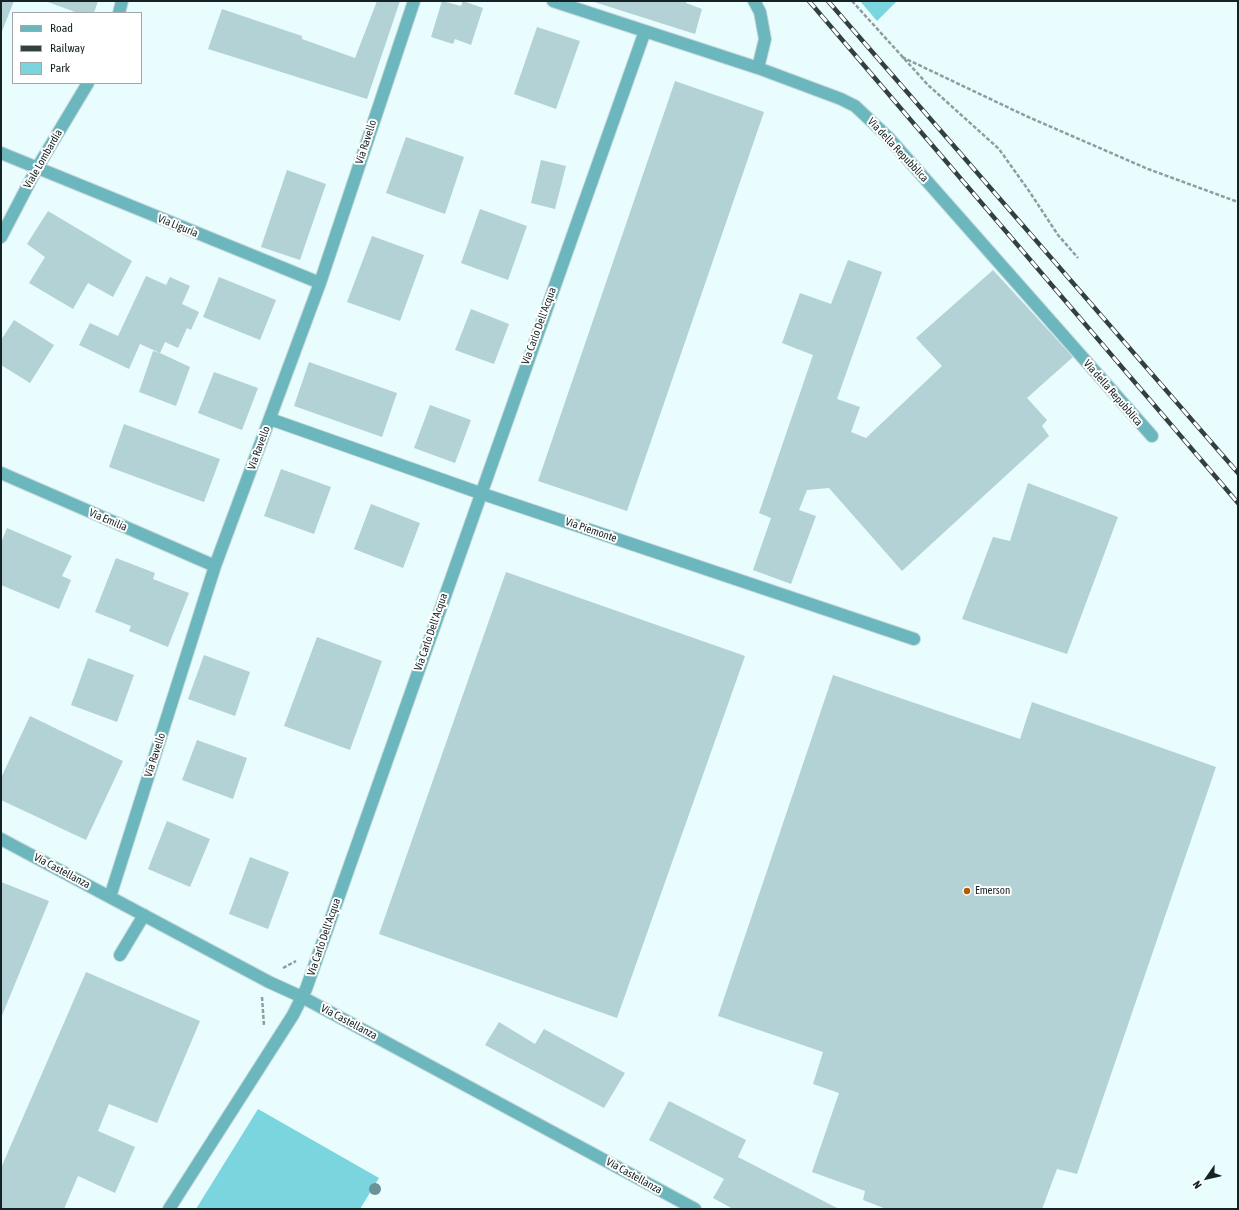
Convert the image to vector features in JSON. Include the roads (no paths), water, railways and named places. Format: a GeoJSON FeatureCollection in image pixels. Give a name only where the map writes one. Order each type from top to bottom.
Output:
{"type":"FeatureCollection","features":[{"type":"Feature","properties":{"kind":"street"},"geometry":{"type":"LineString","coordinates":[[119,12],[122,1]]}},
{"type":"Feature","properties":{"kind":"street","name":"Via Ravello"},"geometry":{"type":"LineString","coordinates":[[110,897],[215,566],[320,284],[414,1]]}},
{"type":"Feature","properties":{"kind":"street","name":"Via della Repubblica"},"geometry":{"type":"LineString","coordinates":[[552,1],[758,68],[841,98],[865,114],[888,137],[1152,436]]}},
{"type":"Feature","properties":{"kind":"street"},"geometry":{"type":"LineString","coordinates":[[754,1],[760,12],[765,39],[758,68]]}},
{"type":"Feature","properties":{"kind":"street","name":"Via Carlo Dell'Acqua"},"geometry":{"type":"LineString","coordinates":[[169,1209],[293,1015],[302,997],[645,31]]}},
{"type":"Feature","properties":{"kind":"street","name":"Viale Lombardia"},"geometry":{"type":"LineString","coordinates":[[1,237],[37,168],[87,84]]}},
{"type":"Feature","properties":{"kind":"street","name":"Via Liguria"},"geometry":{"type":"LineString","coordinates":[[1,153],[320,284]]}},
{"type":"Feature","properties":{"kind":"street","name":"Via Piemonte"},"geometry":{"type":"LineString","coordinates":[[270,419],[480,493],[914,639]]}},
{"type":"Feature","properties":{"kind":"street","name":"Via Emilia"},"geometry":{"type":"LineString","coordinates":[[1,474],[215,566]]}},
{"type":"Feature","properties":{"kind":"street","name":"Via Castellanza"},"geometry":{"type":"LineString","coordinates":[[1,839],[269,982],[302,997],[695,1209]]}},
{"type":"Feature","properties":{"kind":"street"},"geometry":{"type":"LineString","coordinates":[[120,954],[144,915]]}},
{"type":"Feature","properties":{"kind":"railway"},"geometry":{"type":"LineString","coordinates":[[809,1],[1238,503]]}},
{"type":"Feature","properties":{"kind":"railway"},"geometry":{"type":"LineString","coordinates":[[828,1],[1238,473]]}},
{"type":"Feature","properties":{"kind":"place","name":"Emerson"},"geometry":{"type":"Point","coordinates":[967,891]}}]}
